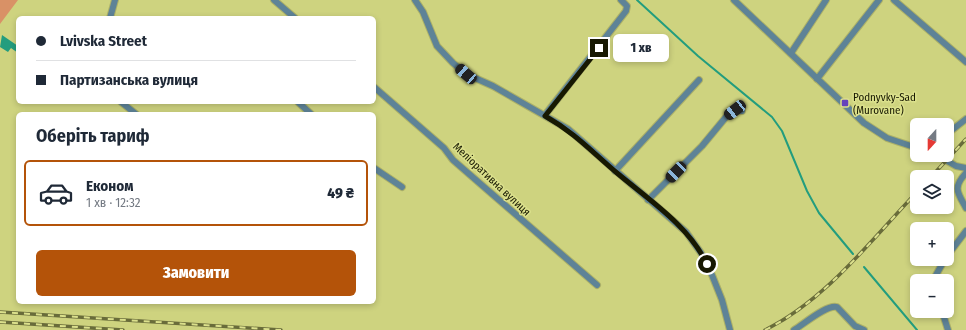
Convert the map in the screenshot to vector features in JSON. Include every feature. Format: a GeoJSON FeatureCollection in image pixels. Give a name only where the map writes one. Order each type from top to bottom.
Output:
{"type":"FeatureCollection","features":[{"type":"Feature","properties":{"kind":"street"},"geometry":{"type":"LineString","coordinates":[[111,16],[115,0]]}},
{"type":"Feature","properties":{"kind":"street"},"geometry":{"type":"LineString","coordinates":[[274,0],[293,16]]}},
{"type":"Feature","properties":{"kind":"street"},"geometry":{"type":"LineString","coordinates":[[415,0],[423,12],[437,46],[466,74],[493,86],[545,116],[579,138],[686,232],[701,253],[722,300],[730,330]]}},
{"type":"Feature","properties":{"kind":"street"},"geometry":{"type":"LineString","coordinates":[[545,116],[626,11],[627,6],[621,0]]}},
{"type":"Feature","properties":{"kind":"street"},"geometry":{"type":"LineString","coordinates":[[734,0],[850,111],[880,134],[896,142],[910,146]]}},
{"type":"Feature","properties":{"kind":"street"},"geometry":{"type":"LineString","coordinates":[[791,53],[826,0]]}},
{"type":"Feature","properties":{"kind":"street"},"geometry":{"type":"LineString","coordinates":[[817,79],[879,0]]}},
{"type":"Feature","properties":{"kind":"street"},"geometry":{"type":"LineString","coordinates":[[894,0],[966,62]]}},
{"type":"Feature","properties":{"kind":"street"},"geometry":{"type":"LineString","coordinates":[[615,171],[699,80]]}},
{"type":"Feature","properties":{"kind":"street","name":"Меліоративна вулиця"},"geometry":{"type":"LineString","coordinates":[[376,89],[444,148],[453,160],[597,285]]}},
{"type":"Feature","properties":{"kind":"street"},"geometry":{"type":"LineString","coordinates":[[124,104],[134,112]]}},
{"type":"Feature","properties":{"kind":"street"},"geometry":{"type":"LineString","coordinates":[[300,104],[309,112]]}},
{"type":"Feature","properties":{"kind":"street"},"geometry":{"type":"LineString","coordinates":[[648,200],[702,146],[726,117],[735,110],[742,111]]}},
{"type":"Feature","properties":{"kind":"street"},"geometry":{"type":"LineString","coordinates":[[954,128],[966,119]]}},
{"type":"Feature","properties":{"kind":"street"},"geometry":{"type":"LineString","coordinates":[[949,162],[956,166],[966,168]]}},
{"type":"Feature","properties":{"kind":"street"},"geometry":{"type":"LineString","coordinates":[[376,169],[402,187]]}},
{"type":"Feature","properties":{"kind":"street"},"geometry":{"type":"LineString","coordinates":[[966,173],[959,181],[957,192],[966,208]]}},
{"type":"Feature","properties":{"kind":"street"},"geometry":{"type":"LineString","coordinates":[[954,247],[966,231]]}},
{"type":"Feature","properties":{"kind":"street"},"geometry":{"type":"LineString","coordinates":[[794,330],[827,308],[834,306],[838,307],[855,326],[864,330]]}},
{"type":"Feature","properties":{"kind":"street"},"geometry":{"type":"LineString","coordinates":[[944,318],[948,330]]}},
{"type":"Feature","properties":{"kind":"shaded area"},"geometry":{"type":"Polygon","coordinates":[[[0,0],[18,0],[0,24],[0,0]]]}},
{"type":"Feature","properties":{"kind":"water"},"geometry":{"type":"Polygon","coordinates":[[[2,35],[16,45],[16,52],[11,48],[8,52],[0,47],[2,35]]]}},
{"type":"Feature","properties":{"kind":"waterway"},"geometry":{"type":"LineString","coordinates":[[637,0],[698,56],[772,117],[782,131],[807,191],[819,213],[853,254]]}},
{"type":"Feature","properties":{"kind":"waterway"},"geometry":{"type":"LineString","coordinates":[[864,267],[917,330]]}},
{"type":"Feature","properties":{"kind":"railway"},"geometry":{"type":"LineString","coordinates":[[937,170],[966,139]]}},
{"type":"Feature","properties":{"kind":"railway"},"geometry":{"type":"LineString","coordinates":[[765,330],[808,303],[828,286],[847,268],[910,200]]}},
{"type":"Feature","properties":{"kind":"railway"},"geometry":{"type":"LineString","coordinates":[[0,312],[281,330]]}},
{"type":"Feature","properties":{"kind":"railway"},"geometry":{"type":"LineString","coordinates":[[0,322],[123,330]]}},
{"type":"Feature","properties":{"kind":"place","name":"Podnyvky-Sad (Murovane)"},"geometry":{"type":"Point","coordinates":[845,103]}},
{"type":"Feature","properties":{"kind":"route"},"geometry":{"type":"LineString","coordinates":[[599,48],[545,116],[568,129],[686,232],[707,264]]}}]}
